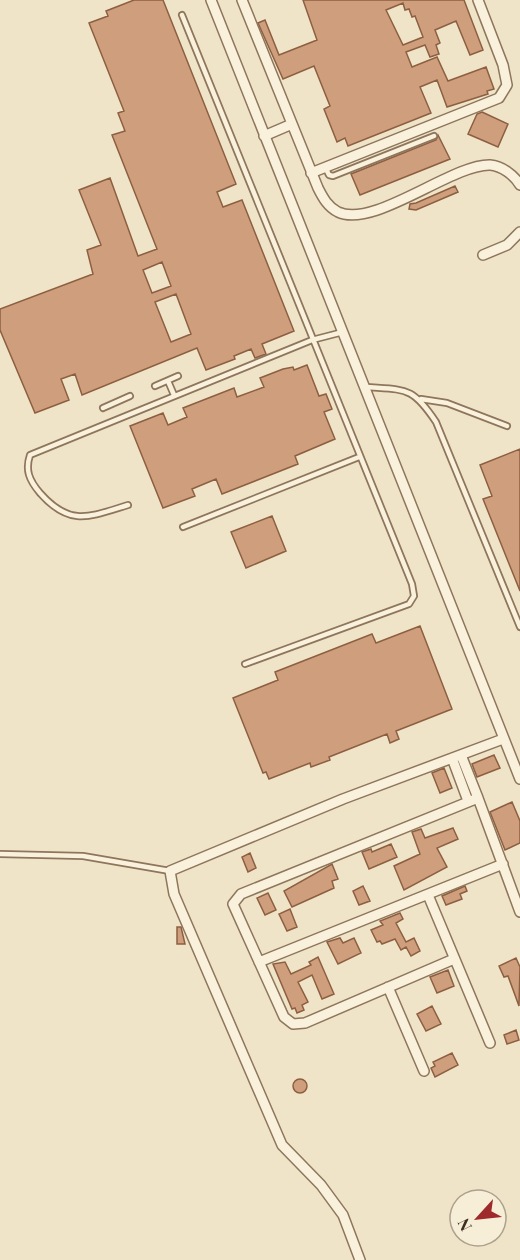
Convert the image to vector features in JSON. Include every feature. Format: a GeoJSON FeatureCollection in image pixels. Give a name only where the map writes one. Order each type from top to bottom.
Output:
{"type":"FeatureCollection","features":[{"type":"Feature","properties":{"kind":"street"},"geometry":{"type":"LineString","coordinates":[[211,0],[520,779]]}},
{"type":"Feature","properties":{"kind":"street"},"geometry":{"type":"LineString","coordinates":[[242,0],[311,173],[327,204],[339,213],[365,214],[490,165],[505,170],[520,185]]}},
{"type":"Feature","properties":{"kind":"street"},"geometry":{"type":"LineString","coordinates":[[311,173],[499,99],[507,85],[503,65],[478,0]]}},
{"type":"Feature","properties":{"kind":"street"},"geometry":{"type":"LineString","coordinates":[[264,136],[292,124]]}},
{"type":"Feature","properties":{"kind":"street"},"geometry":{"type":"LineString","coordinates":[[483,255],[507,244],[520,232]]}},
{"type":"Feature","properties":{"kind":"street"},"geometry":{"type":"LineString","coordinates":[[360,1260],[343,1215],[321,1185],[282,1145],[174,894],[170,871],[343,799],[503,739]]}},
{"type":"Feature","properties":{"kind":"street"},"geometry":{"type":"LineString","coordinates":[[457,757],[473,799],[503,864],[520,912]]}},
{"type":"Feature","properties":{"kind":"street"},"geometry":{"type":"LineString","coordinates":[[454,959],[305,1023],[293,1024],[284,1017],[233,904],[236,897],[473,799]]}},
{"type":"Feature","properties":{"kind":"street"},"geometry":{"type":"LineString","coordinates":[[259,962],[503,864]]}},
{"type":"Feature","properties":{"kind":"street"},"geometry":{"type":"LineString","coordinates":[[428,895],[490,1043]]}},
{"type":"Feature","properties":{"kind":"street"},"geometry":{"type":"LineString","coordinates":[[388,987],[424,1071]]}},
{"type":"Feature","properties":{"kind":"lane"},"geometry":{"type":"LineString","coordinates":[[182,15],[412,584],[414,596],[409,604],[245,664]]}},
{"type":"Feature","properties":{"kind":"lane"},"geometry":{"type":"LineString","coordinates":[[325,168],[329,175],[333,176],[434,136]]}},
{"type":"Feature","properties":{"kind":"lane"},"geometry":{"type":"LineString","coordinates":[[128,505],[90,517],[71,516],[54,509],[33,484],[26,468],[30,455],[120,416],[312,340],[343,332]]}},
{"type":"Feature","properties":{"kind":"lane"},"geometry":{"type":"LineString","coordinates":[[155,386],[178,376]]}},
{"type":"Feature","properties":{"kind":"lane"},"geometry":{"type":"LineString","coordinates":[[168,381],[174,395]]}},
{"type":"Feature","properties":{"kind":"lane"},"geometry":{"type":"LineString","coordinates":[[365,387],[399,389],[421,399],[447,403],[507,426]]}},
{"type":"Feature","properties":{"kind":"lane"},"geometry":{"type":"LineString","coordinates":[[103,408],[130,396]]}},
{"type":"Feature","properties":{"kind":"lane"},"geometry":{"type":"LineString","coordinates":[[421,399],[436,422],[520,627]]}},
{"type":"Feature","properties":{"kind":"lane"},"geometry":{"type":"LineString","coordinates":[[114,403],[120,416]]}},
{"type":"Feature","properties":{"kind":"lane"},"geometry":{"type":"LineString","coordinates":[[183,527],[359,457]]}},
{"type":"Feature","properties":{"kind":"lane"},"geometry":{"type":"LineString","coordinates":[[0,854],[83,856],[170,871]]}},
{"type":"Feature","properties":{"kind":"building"},"geometry":{"type":"Polygon","coordinates":[[[134,0],[163,0],[236,184],[217,192],[223,207],[242,200],[294,331],[262,344],[266,354],[255,358],[251,349],[234,356],[235,359],[206,370],[197,348],[82,395],[75,374],[61,379],[69,400],[35,413],[0,330],[0,309],[93,274],[87,250],[101,245],[79,190],[110,178],[138,256],[157,249],[112,135],[125,131],[118,113],[124,111],[89,23],[108,16],[106,11],[134,0]],[[162,262],[143,270],[152,293],[171,286],[162,262]],[[176,294],[155,302],[171,342],[191,334],[176,294]]]}},
{"type":"Feature","properties":{"kind":"building"},"geometry":{"type":"Polygon","coordinates":[[[303,0],[464,0],[483,50],[470,55],[456,21],[435,30],[440,43],[436,45],[439,54],[430,57],[425,45],[406,52],[412,67],[437,57],[448,81],[486,67],[494,89],[487,91],[488,94],[447,107],[437,80],[420,87],[431,113],[348,146],[345,138],[337,142],[324,109],[330,106],[314,66],[283,79],[258,23],[265,20],[279,55],[317,40],[303,0]],[[403,3],[386,10],[403,45],[423,37],[415,16],[412,17],[409,9],[405,10],[403,3]]]}},
{"type":"Feature","properties":{"kind":"building"},"geometry":{"type":"Polygon","coordinates":[[[482,112],[508,124],[498,147],[468,134],[477,114],[482,112]]]}},
{"type":"Feature","properties":{"kind":"building"},"geometry":{"type":"Polygon","coordinates":[[[438,135],[450,159],[360,195],[351,174],[436,140],[438,135]]]}},
{"type":"Feature","properties":{"kind":"building"},"geometry":{"type":"Polygon","coordinates":[[[455,186],[458,192],[416,210],[409,209],[410,204],[455,186]]]}},
{"type":"Feature","properties":{"kind":"building"},"geometry":{"type":"Polygon","coordinates":[[[307,365],[319,396],[326,394],[332,409],[324,412],[335,439],[295,456],[298,464],[222,494],[216,479],[192,489],[195,496],[163,508],[130,426],[163,413],[168,425],[187,417],[183,408],[234,388],[237,397],[264,387],[260,378],[283,369],[293,367],[294,370],[307,365]]]}},
{"type":"Feature","properties":{"kind":"building"},"geometry":{"type":"Polygon","coordinates":[[[520,449],[520,591],[483,499],[492,496],[480,465],[520,449]]]}},
{"type":"Feature","properties":{"kind":"building"},"geometry":{"type":"Polygon","coordinates":[[[272,516],[286,551],[246,568],[231,532],[272,516]]]}},
{"type":"Feature","properties":{"kind":"building"},"geometry":{"type":"Polygon","coordinates":[[[420,626],[452,709],[396,731],[399,739],[390,743],[387,734],[329,757],[330,760],[311,767],[310,763],[269,779],[266,772],[263,773],[233,698],[278,680],[275,672],[372,634],[376,643],[420,626]]]}},
{"type":"Feature","properties":{"kind":"building"},"geometry":{"type":"Polygon","coordinates":[[[494,755],[500,768],[477,777],[472,764],[494,755]]]}},
{"type":"Feature","properties":{"kind":"building"},"geometry":{"type":"Polygon","coordinates":[[[444,768],[452,788],[440,793],[432,773],[444,768]]]}},
{"type":"Feature","properties":{"kind":"building"},"geometry":{"type":"Polygon","coordinates":[[[512,802],[520,821],[520,843],[505,850],[490,812],[512,802]]]}},
{"type":"Feature","properties":{"kind":"building"},"geometry":{"type":"Polygon","coordinates":[[[453,828],[458,839],[437,848],[447,867],[404,890],[394,866],[420,854],[412,832],[421,829],[425,838],[453,828]]]}},
{"type":"Feature","properties":{"kind":"building"},"geometry":{"type":"Polygon","coordinates":[[[391,844],[397,857],[369,869],[362,852],[371,849],[372,852],[391,844]]]}},
{"type":"Feature","properties":{"kind":"building"},"geometry":{"type":"Polygon","coordinates":[[[250,853],[256,868],[248,872],[242,857],[250,853]]]}},
{"type":"Feature","properties":{"kind":"building"},"geometry":{"type":"Polygon","coordinates":[[[332,864],[338,879],[332,881],[334,888],[292,907],[284,891],[332,864]]]}},
{"type":"Feature","properties":{"kind":"building"},"geometry":{"type":"Polygon","coordinates":[[[363,886],[370,901],[359,905],[353,891],[363,886]]]}},
{"type":"Feature","properties":{"kind":"building"},"geometry":{"type":"Polygon","coordinates":[[[465,886],[467,891],[460,894],[462,899],[446,905],[442,896],[465,886]]]}},
{"type":"Feature","properties":{"kind":"building"},"geometry":{"type":"Polygon","coordinates":[[[268,893],[276,910],[265,915],[257,898],[268,893]]]}},
{"type":"Feature","properties":{"kind":"building"},"geometry":{"type":"Polygon","coordinates":[[[290,909],[297,927],[287,931],[279,914],[290,909]]]}},
{"type":"Feature","properties":{"kind":"building"},"geometry":{"type":"Polygon","coordinates":[[[400,913],[403,919],[396,923],[406,942],[414,938],[420,951],[411,956],[406,947],[401,950],[395,939],[382,944],[380,941],[377,942],[371,930],[383,925],[380,921],[400,913]]]}},
{"type":"Feature","properties":{"kind":"building"},"geometry":{"type":"Polygon","coordinates":[[[177,927],[181,927],[185,944],[177,944],[177,927]]]}},
{"type":"Feature","properties":{"kind":"building"},"geometry":{"type":"Polygon","coordinates":[[[340,938],[343,943],[354,938],[361,953],[338,964],[327,942],[340,938]]]}},
{"type":"Feature","properties":{"kind":"building"},"geometry":{"type":"Polygon","coordinates":[[[318,957],[334,994],[322,999],[312,975],[298,982],[308,1002],[302,1005],[304,1010],[297,1013],[295,1008],[292,1009],[273,964],[285,962],[291,974],[311,965],[309,962],[318,957]]]}},
{"type":"Feature","properties":{"kind":"building"},"geometry":{"type":"Polygon","coordinates":[[[516,958],[520,967],[519,1006],[508,976],[504,977],[499,966],[516,958]]]}},
{"type":"Feature","properties":{"kind":"building"},"geometry":{"type":"Polygon","coordinates":[[[448,970],[454,986],[437,993],[430,977],[448,970]]]}},
{"type":"Feature","properties":{"kind":"building"},"geometry":{"type":"Polygon","coordinates":[[[432,1006],[441,1024],[426,1031],[417,1014],[432,1006]]]}},
{"type":"Feature","properties":{"kind":"building"},"geometry":{"type":"Polygon","coordinates":[[[516,1030],[519,1040],[507,1044],[504,1035],[516,1030]]]}},
{"type":"Feature","properties":{"kind":"building"},"geometry":{"type":"Polygon","coordinates":[[[452,1053],[458,1065],[435,1077],[431,1068],[435,1066],[433,1062],[452,1053]]]}},
{"type":"Feature","properties":{"kind":"building"},"geometry":{"type":"Polygon","coordinates":[[[297,1079],[303,1079],[307,1086],[303,1093],[297,1093],[293,1089],[293,1083],[297,1079]]]}}]}
